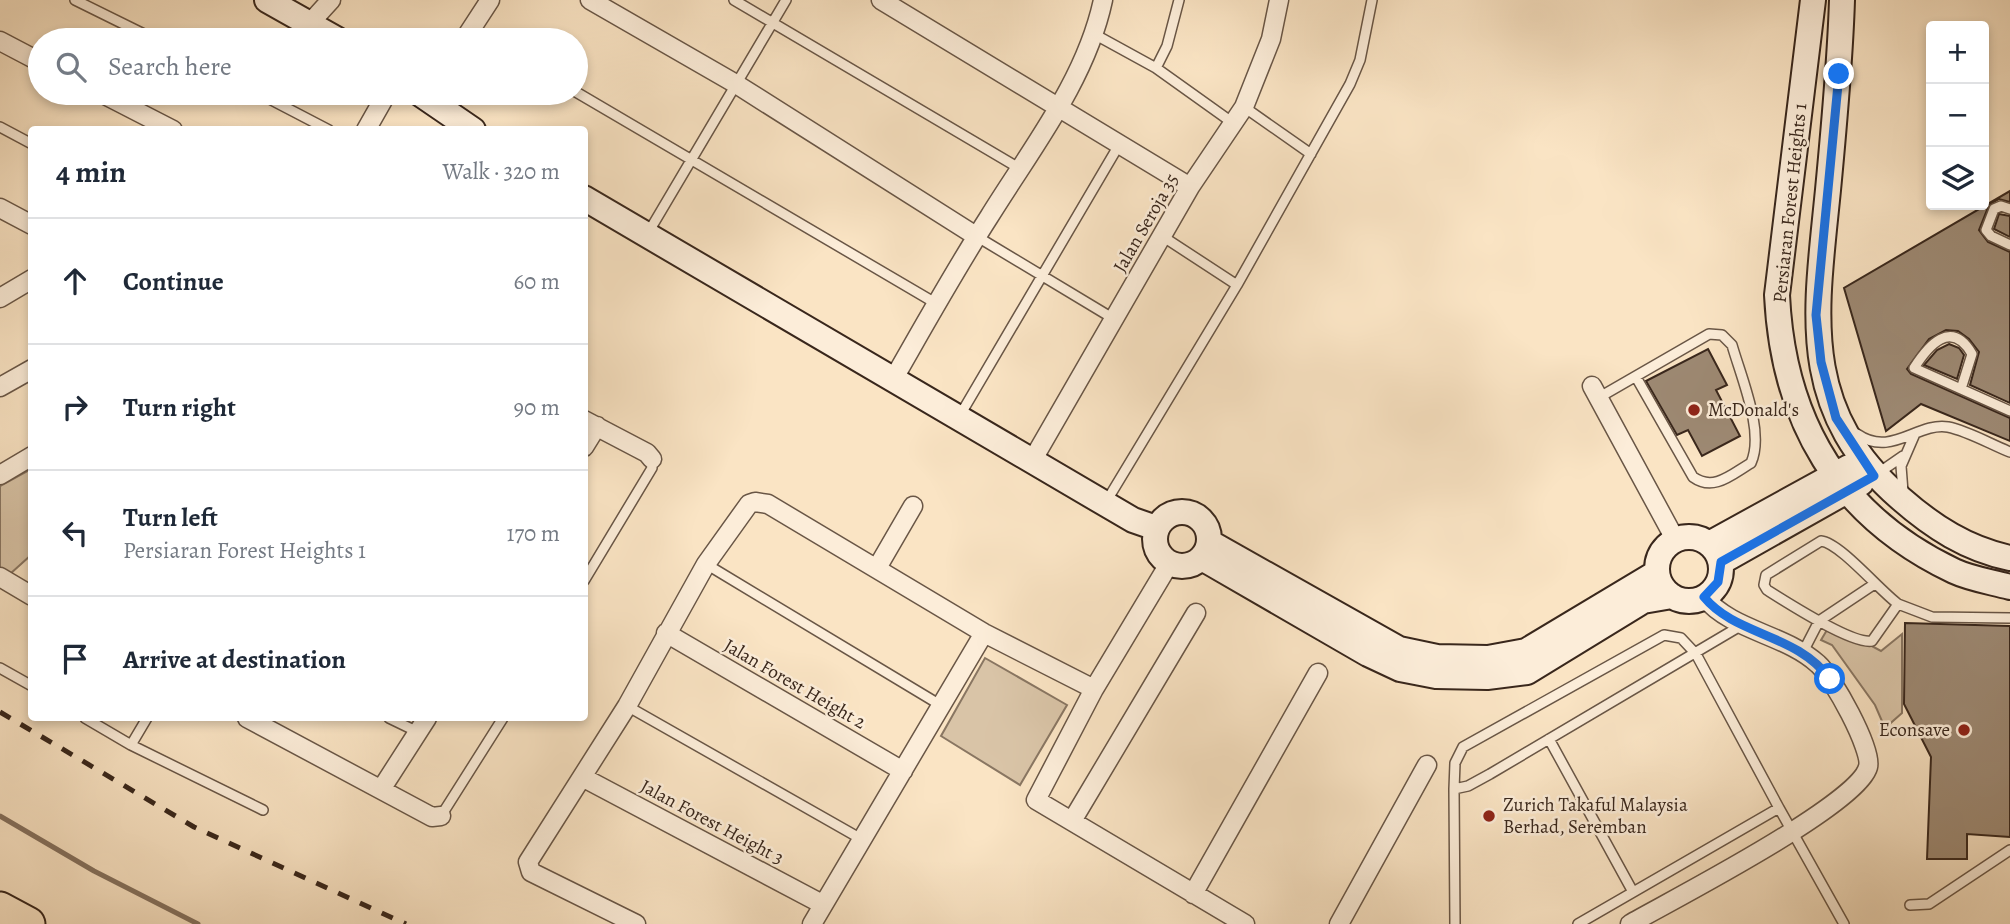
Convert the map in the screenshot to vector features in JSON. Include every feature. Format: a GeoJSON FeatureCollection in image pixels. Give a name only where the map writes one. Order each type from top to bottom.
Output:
{"type":"FeatureCollection","features":[{"type":"Feature","properties":{"kind":"highway"},"geometry":{"type":"LineString","coordinates":[[0,909],[28,924]]}},
{"type":"Feature","properties":{"kind":"street"},"geometry":{"type":"LineString","coordinates":[[267,0],[318,28]]}},
{"type":"Feature","properties":{"kind":"street"},"geometry":{"type":"LineString","coordinates":[[310,23],[331,0]]}},
{"type":"Feature","properties":{"kind":"street"},"geometry":{"type":"LineString","coordinates":[[472,28],[490,0]]}},
{"type":"Feature","properties":{"kind":"street"},"geometry":{"type":"LineString","coordinates":[[590,0],[736,84],[976,236]]}},
{"type":"Feature","properties":{"kind":"street"},"geometry":{"type":"LineString","coordinates":[[881,0],[910,7],[1057,109],[1190,187]]}},
{"type":"Feature","properties":{"kind":"street"},"geometry":{"type":"LineString","coordinates":[[894,379],[976,236],[1057,109],[1094,34],[1103,0]]}},
{"type":"Feature","properties":{"kind":"street","name":"Jalan Seroja 35"},"geometry":{"type":"LineString","coordinates":[[1032,461],[1190,187],[1244,107],[1271,39],[1279,0]]}},
{"type":"Feature","properties":{"kind":"street","name":"Persiaran Forest Heights 1"},"geometry":{"type":"LineString","coordinates":[[1813,0],[1777,295],[1779,334],[1788,382],[1802,421],[1842,483],[1887,530],[1955,572],[2010,587]]}},
{"type":"Feature","properties":{"kind":"street","name":"Persiaran Forest Heights 1"},"geometry":{"type":"LineString","coordinates":[[1842,0],[1839,74],[1816,315],[1821,362],[1836,418],[1868,468],[1927,522],[1979,551],[2010,558]]}},
{"type":"Feature","properties":{"kind":"street"},"geometry":{"type":"LineString","coordinates":[[0,41],[28,56]]}},
{"type":"Feature","properties":{"kind":"street"},"geometry":{"type":"LineString","coordinates":[[124,105],[165,126]]}},
{"type":"Feature","properties":{"kind":"street"},"geometry":{"type":"LineString","coordinates":[[368,126],[380,105]]}},
{"type":"Feature","properties":{"kind":"street"},"geometry":{"type":"LineString","coordinates":[[439,105],[468,126]]}},
{"type":"Feature","properties":{"kind":"street"},"geometry":{"type":"LineString","coordinates":[[588,200],[1105,504],[1156,528]]}},
{"type":"Feature","properties":{"kind":"street"},"geometry":{"type":"LineString","coordinates":[[0,208],[28,223]]}},
{"type":"Feature","properties":{"kind":"street"},"geometry":{"type":"LineString","coordinates":[[0,298],[28,281]]}},
{"type":"Feature","properties":{"kind":"street"},"geometry":{"type":"LineString","coordinates":[[0,387],[28,371]]}},
{"type":"Feature","properties":{"kind":"street"},"geometry":{"type":"LineString","coordinates":[[1595,392],[1675,539]]}},
{"type":"Feature","properties":{"kind":"street"},"geometry":{"type":"LineString","coordinates":[[591,423],[647,453],[652,459]]}},
{"type":"Feature","properties":{"kind":"street"},"geometry":{"type":"LineString","coordinates":[[0,475],[28,458]]}},
{"type":"Feature","properties":{"kind":"street"},"geometry":{"type":"LineString","coordinates":[[1715,553],[1868,468]]}},
{"type":"Feature","properties":{"kind":"street"},"geometry":{"type":"LineString","coordinates":[[636,924],[528,868],[528,862],[627,706],[706,564],[744,508],[761,502],[984,633],[1094,689]]}},
{"type":"Feature","properties":{"kind":"street"},"geometry":{"type":"LineString","coordinates":[[877,568],[913,506]]}},
{"type":"Feature","properties":{"kind":"street"},"geometry":{"type":"LineString","coordinates":[[1184,512],[1193,514],[1205,525],[1206,550],[1187,566],[1170,564],[1163,559],[1154,545],[1156,528],[1168,516],[1184,512]]}},
{"type":"Feature","properties":{"kind":"street"},"geometry":{"type":"LineString","coordinates":[[1206,550],[1368,654],[1400,669],[1436,676],[1487,677],[1527,672],[1643,601],[1672,596],[1693,601],[1704,597],[1718,582],[1715,553],[1693,537],[1675,539],[1660,553],[1656,573],[1664,590],[1672,596]]}},
{"type":"Feature","properties":{"kind":"street"},"geometry":{"type":"LineString","coordinates":[[1206,550],[1399,649],[1437,657],[1488,658],[1526,651],[1656,573]]}},
{"type":"Feature","properties":{"kind":"street"},"geometry":{"type":"LineString","coordinates":[[1170,564],[1094,689],[1036,800],[1245,924]]}},
{"type":"Feature","properties":{"kind":"street"},"geometry":{"type":"LineString","coordinates":[[0,577],[28,587]]}},
{"type":"Feature","properties":{"kind":"street"},"geometry":{"type":"LineString","coordinates":[[1630,924],[1792,833],[1857,783],[1868,767],[1867,750],[1830,679],[1804,652],[1718,611],[1704,597]]}},
{"type":"Feature","properties":{"kind":"street"},"geometry":{"type":"LineString","coordinates":[[1072,821],[1196,613]]}},
{"type":"Feature","properties":{"kind":"street","name":"Jalan Forest Height 2"},"geometry":{"type":"LineString","coordinates":[[666,633],[904,771]]}},
{"type":"Feature","properties":{"kind":"street"},"geometry":{"type":"LineString","coordinates":[[812,924],[984,633]]}},
{"type":"Feature","properties":{"kind":"street"},"geometry":{"type":"LineString","coordinates":[[1193,894],[1318,673]]}},
{"type":"Feature","properties":{"kind":"street"},"geometry":{"type":"LineString","coordinates":[[253,721],[432,817],[441,816]]}},
{"type":"Feature","properties":{"kind":"street"},"geometry":{"type":"LineString","coordinates":[[382,788],[423,725]]}},
{"type":"Feature","properties":{"kind":"street"},"geometry":{"type":"LineString","coordinates":[[1339,924],[1427,765]]}},
{"type":"Feature","properties":{"kind":"street","name":"Jalan Forest Height 3"},"geometry":{"type":"LineString","coordinates":[[582,777],[822,904]]}},
{"type":"Feature","properties":{"kind":"lane"},"geometry":{"type":"LineString","coordinates":[[75,0],[132,28]]}},
{"type":"Feature","properties":{"kind":"lane"},"geometry":{"type":"LineString","coordinates":[[734,0],[1019,168]]}},
{"type":"Feature","properties":{"kind":"lane"},"geometry":{"type":"LineString","coordinates":[[647,235],[786,0]]}},
{"type":"Feature","properties":{"kind":"lane"},"geometry":{"type":"LineString","coordinates":[[1156,68],[1167,46],[1179,0]]}},
{"type":"Feature","properties":{"kind":"lane"},"geometry":{"type":"LineString","coordinates":[[1105,504],[1237,285],[1311,154],[1360,60],[1371,0]]}},
{"type":"Feature","properties":{"kind":"lane"},"geometry":{"type":"LineString","coordinates":[[1094,34],[1156,68],[1233,123]]}},
{"type":"Feature","properties":{"kind":"lane"},"geometry":{"type":"LineString","coordinates":[[588,99],[937,304]]}},
{"type":"Feature","properties":{"kind":"lane"},"geometry":{"type":"LineString","coordinates":[[281,105],[321,126]]}},
{"type":"Feature","properties":{"kind":"lane"},"geometry":{"type":"LineString","coordinates":[[1244,107],[1311,154]]}},
{"type":"Feature","properties":{"kind":"lane"},"geometry":{"type":"LineString","coordinates":[[0,127],[28,142]]}},
{"type":"Feature","properties":{"kind":"lane"},"geometry":{"type":"LineString","coordinates":[[958,419],[1119,145]]}},
{"type":"Feature","properties":{"kind":"lane"},"geometry":{"type":"LineString","coordinates":[[2010,209],[2001,206],[1994,209],[1986,230],[2010,245]]}},
{"type":"Feature","properties":{"kind":"lane"},"geometry":{"type":"LineString","coordinates":[[976,236],[1114,319]]}},
{"type":"Feature","properties":{"kind":"lane"},"geometry":{"type":"LineString","coordinates":[[1162,236],[1237,285]]}},
{"type":"Feature","properties":{"kind":"lane"},"geometry":{"type":"LineString","coordinates":[[1595,392],[1636,377],[1650,365],[1709,334],[1728,339],[1754,427],[1756,445],[1751,463],[1714,484],[1707,484],[1693,477],[1636,377]]}},
{"type":"Feature","properties":{"kind":"lane"},"geometry":{"type":"LineString","coordinates":[[1961,389],[1972,354],[1967,345],[1956,340],[1947,337],[1938,339],[1927,346],[1914,368],[2010,411]]}},
{"type":"Feature","properties":{"kind":"lane"},"geometry":{"type":"LineString","coordinates":[[1836,418],[1863,438],[1892,442],[1931,428],[1947,427],[2010,452]]}},
{"type":"Feature","properties":{"kind":"lane"},"geometry":{"type":"LineString","coordinates":[[1909,506],[1899,475],[1914,436]]}},
{"type":"Feature","properties":{"kind":"lane"},"geometry":{"type":"LineString","coordinates":[[1868,468],[1892,442]]}},
{"type":"Feature","properties":{"kind":"lane"},"geometry":{"type":"LineString","coordinates":[[1868,468],[1905,455]]}},
{"type":"Feature","properties":{"kind":"lane"},"geometry":{"type":"LineString","coordinates":[[588,574],[652,468],[652,459]]}},
{"type":"Feature","properties":{"kind":"lane"},"geometry":{"type":"LineString","coordinates":[[1898,604],[1872,641],[1867,642],[1819,621],[1767,590],[1764,585],[1766,575],[1821,541],[1838,546],[1874,585],[1898,604],[1932,617],[2010,618]]}},
{"type":"Feature","properties":{"kind":"lane"},"geometry":{"type":"LineString","coordinates":[[706,564],[942,706]]}},
{"type":"Feature","properties":{"kind":"lane"},"geometry":{"type":"LineString","coordinates":[[1804,652],[1819,621],[1874,585]]}},
{"type":"Feature","properties":{"kind":"lane"},"geometry":{"type":"LineString","coordinates":[[1454,789],[1468,786],[1743,624]]}},
{"type":"Feature","properties":{"kind":"lane"},"geometry":{"type":"LineString","coordinates":[[1455,924],[1455,763],[1463,747],[1664,635],[1681,638],[1696,654],[1844,924]]}},
{"type":"Feature","properties":{"kind":"lane"},"geometry":{"type":"LineString","coordinates":[[0,668],[28,684]]}},
{"type":"Feature","properties":{"kind":"lane"},"geometry":{"type":"LineString","coordinates":[[627,706],[863,840]]}},
{"type":"Feature","properties":{"kind":"lane"},"geometry":{"type":"LineString","coordinates":[[90,721],[131,745],[263,810]]}},
{"type":"Feature","properties":{"kind":"lane"},"geometry":{"type":"LineString","coordinates":[[131,745],[145,721]]}},
{"type":"Feature","properties":{"kind":"lane"},"geometry":{"type":"LineString","coordinates":[[404,721],[423,725]]}},
{"type":"Feature","properties":{"kind":"lane"},"geometry":{"type":"LineString","coordinates":[[441,816],[501,721]]}},
{"type":"Feature","properties":{"kind":"lane"},"geometry":{"type":"LineString","coordinates":[[1549,739],[1633,892]]}},
{"type":"Feature","properties":{"kind":"lane"},"geometry":{"type":"LineString","coordinates":[[1578,924],[1779,808]]}},
{"type":"Feature","properties":{"kind":"lane"},"geometry":{"type":"LineString","coordinates":[[1910,905],[1929,904],[2010,850]]}},
{"type":"Feature","properties":{"kind":"shaded area"},"geometry":{"type":"Polygon","coordinates":[[[28,471],[28,558],[10,574],[0,568],[0,486],[28,471]]]}},
{"type":"Feature","properties":{"kind":"shaded area"},"geometry":{"type":"Polygon","coordinates":[[[1827,630],[1855,637],[1881,651],[1902,634],[1902,713],[1885,728],[1875,705],[1832,645],[1821,640],[1827,630]]]}},
{"type":"Feature","properties":{"kind":"shaded area"},"geometry":{"type":"Polygon","coordinates":[[[985,658],[1067,705],[1020,785],[941,736],[985,658]]]}},
{"type":"Feature","properties":{"kind":"building"},"geometry":{"type":"Polygon","coordinates":[[[2010,191],[2010,202],[1999,199],[1989,203],[2010,191]]]}},
{"type":"Feature","properties":{"kind":"building"},"geometry":{"type":"Polygon","coordinates":[[[1977,210],[1987,210],[1979,230],[1988,242],[2010,252],[2010,403],[1970,385],[1979,352],[1969,339],[1958,331],[1946,330],[1929,339],[1907,369],[1911,374],[2010,418],[2010,441],[1921,404],[1886,431],[1844,288],[1977,210]]]}},
{"type":"Feature","properties":{"kind":"building"},"geometry":{"type":"Polygon","coordinates":[[[1999,214],[2010,216],[2010,237],[1994,229],[1999,214]]]}},
{"type":"Feature","properties":{"kind":"building"},"geometry":{"type":"Polygon","coordinates":[[[1949,344],[1959,348],[1964,355],[1957,379],[1924,365],[1937,350],[1949,344]]]}},
{"type":"Feature","properties":{"kind":"building","name":"McDonald's"},"geometry":{"type":"Polygon","coordinates":[[[1708,349],[1727,385],[1716,390],[1740,436],[1702,456],[1688,430],[1677,435],[1646,381],[1708,349]]]}},
{"type":"Feature","properties":{"kind":"building","name":"Econsave"},"geometry":{"type":"Polygon","coordinates":[[[1905,623],[2010,626],[2010,837],[1967,834],[1967,859],[1927,859],[1931,757],[1904,704],[1905,623]]]}},
{"type":"Feature","properties":{"kind":"waterway"},"geometry":{"type":"LineString","coordinates":[[0,816],[94,871],[198,924]]}},
{"type":"Feature","properties":{"kind":"railway"},"geometry":{"type":"LineString","coordinates":[[0,712],[194,827],[406,924]]}},
{"type":"Feature","properties":{"kind":"place","name":"McDonald's"},"geometry":{"type":"Point","coordinates":[1694,410]}},
{"type":"Feature","properties":{"kind":"place","name":"Econsave"},"geometry":{"type":"Point","coordinates":[1964,730]}},
{"type":"Feature","properties":{"kind":"place","name":"Zurich Takaful Malaysia Berhad, Seremban"},"geometry":{"type":"Point","coordinates":[1489,816]}},
{"type":"Feature","properties":{"kind":"route"},"geometry":{"type":"LineString","coordinates":[[1830,679],[1821,666],[1804,652],[1718,611],[1704,597],[1718,582],[1721,562],[1874,476],[1836,418],[1821,362],[1816,315],[1839,74]]}}]}
